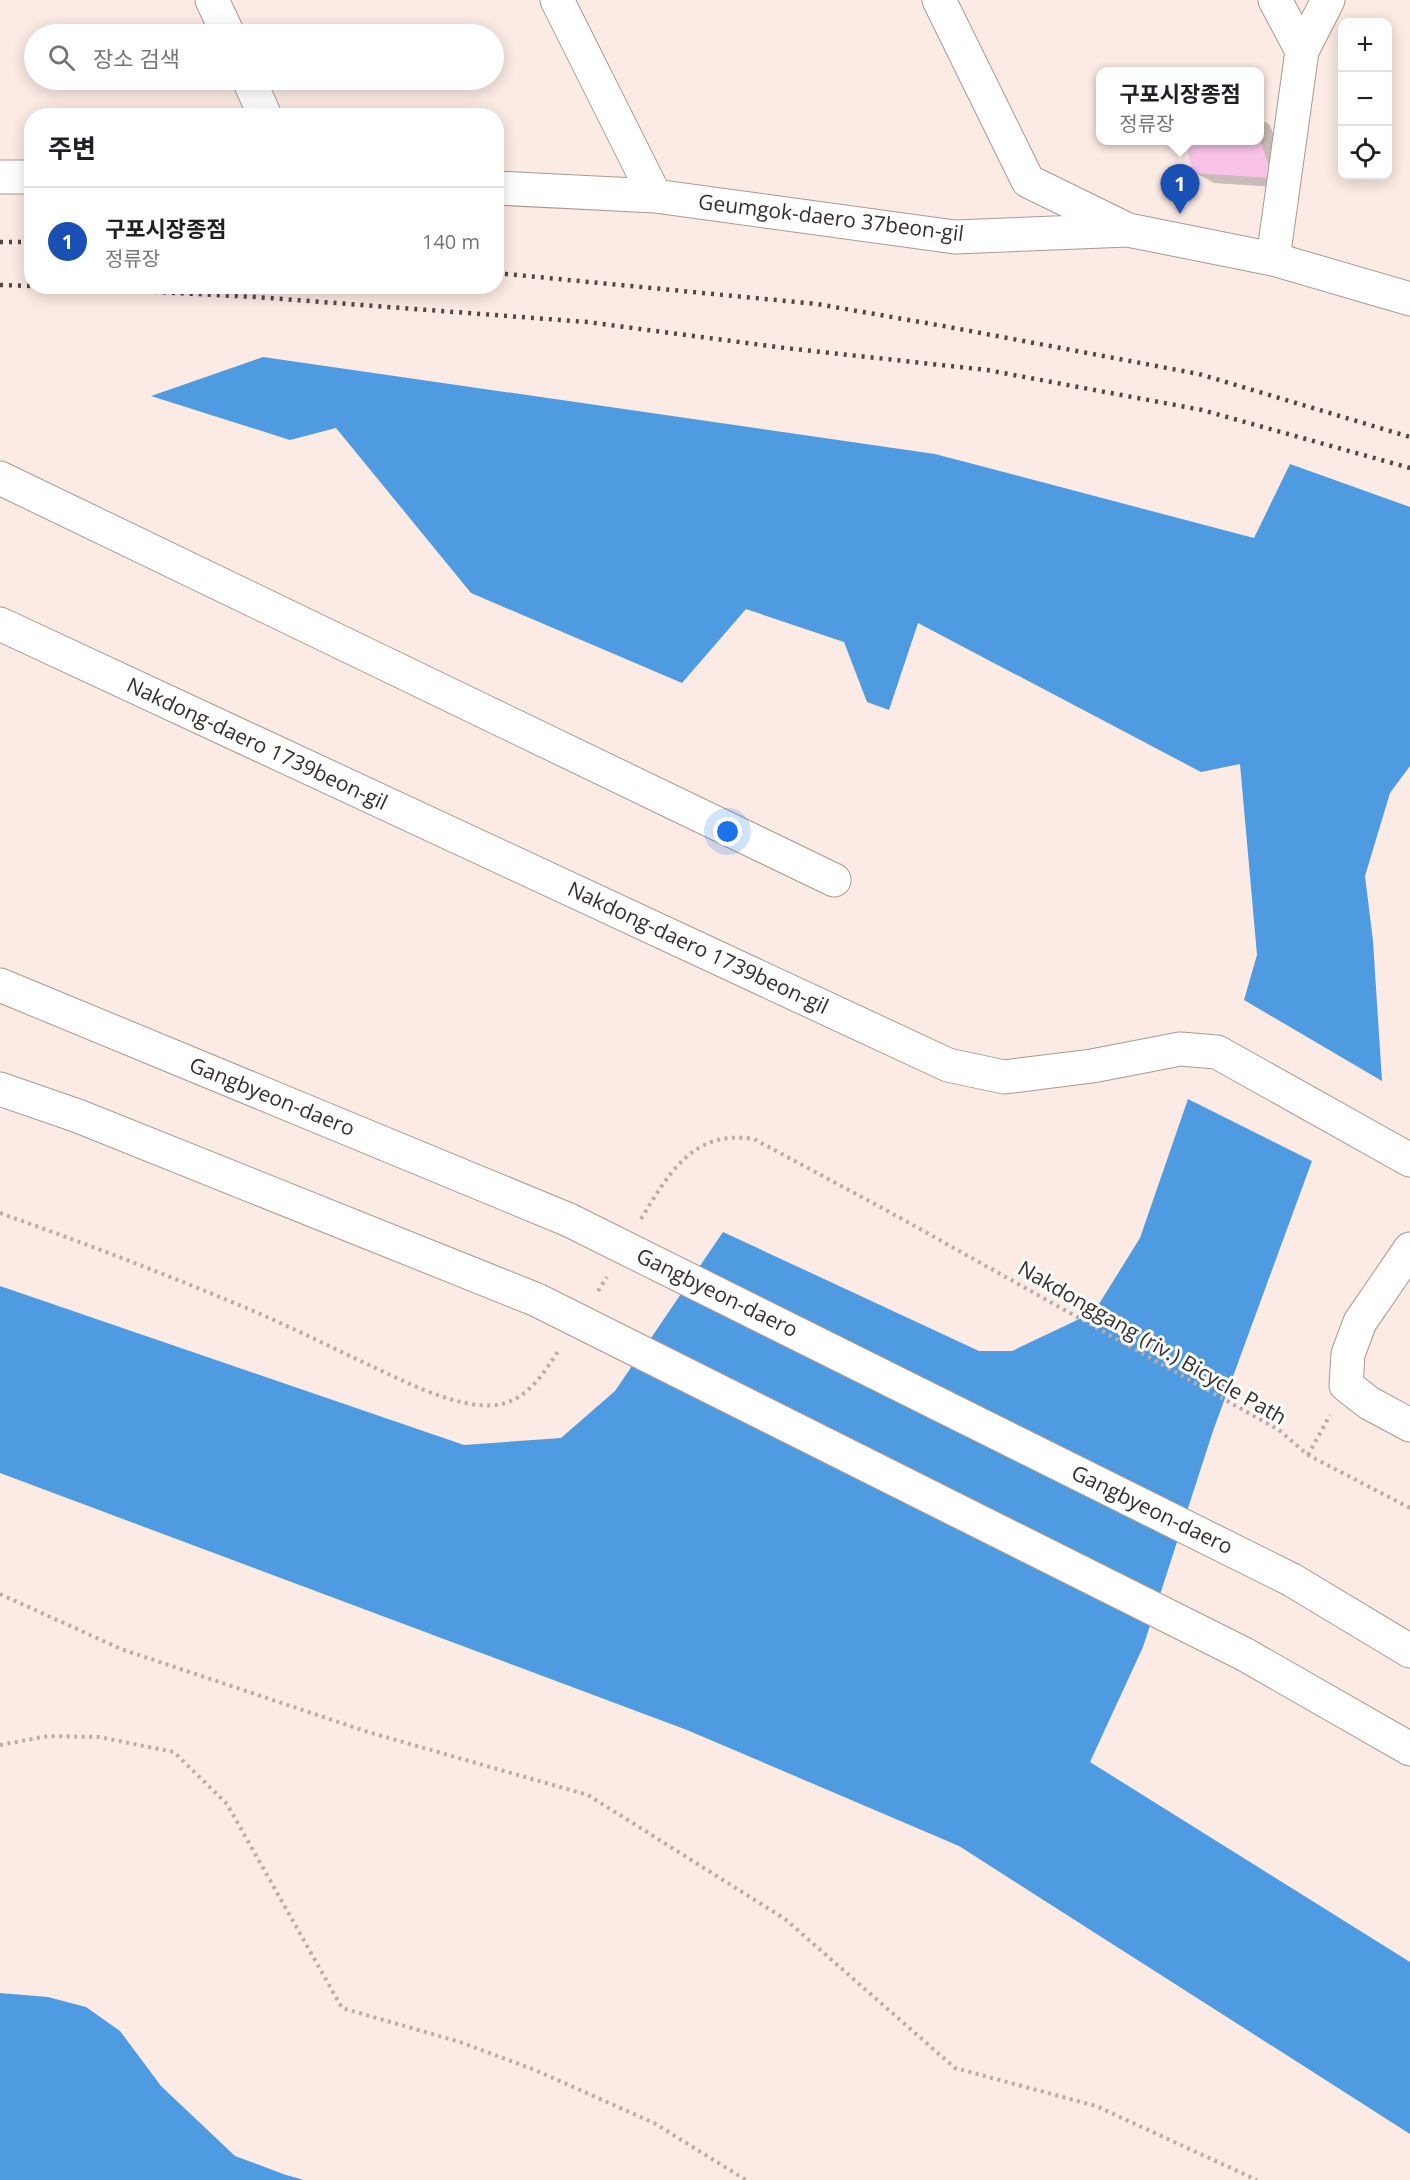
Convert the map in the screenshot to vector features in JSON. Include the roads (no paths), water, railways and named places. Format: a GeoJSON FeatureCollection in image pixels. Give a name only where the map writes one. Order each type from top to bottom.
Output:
{"type":"FeatureCollection","features":[{"type":"Feature","properties":{"kind":"main road"},"geometry":{"type":"LineString","coordinates":[[213,0],[224,24]]}},
{"type":"Feature","properties":{"kind":"main road"},"geometry":{"type":"LineString","coordinates":[[557,0],[655,196]]}},
{"type":"Feature","properties":{"kind":"main road"},"geometry":{"type":"LineString","coordinates":[[939,0],[1028,181],[1128,230]]}},
{"type":"Feature","properties":{"kind":"main road"},"geometry":{"type":"LineString","coordinates":[[1275,0],[1302,51]]}},
{"type":"Feature","properties":{"kind":"main road"},"geometry":{"type":"LineString","coordinates":[[1273,259],[1302,51],[1328,0]]}},
{"type":"Feature","properties":{"kind":"main road"},"geometry":{"type":"LineString","coordinates":[[254,90],[262,108]]}},
{"type":"Feature","properties":{"kind":"main road"},"geometry":{"type":"LineString","coordinates":[[0,177],[24,177]]}},
{"type":"Feature","properties":{"kind":"main road","name":"Geumgok-daero 37beon-gil"},"geometry":{"type":"LineString","coordinates":[[504,188],[655,196],[955,237],[1128,230],[1273,259],[1410,299]]}},
{"type":"Feature","properties":{"kind":"main road"},"geometry":{"type":"LineString","coordinates":[[0,478],[834,880]]}},
{"type":"Feature","properties":{"kind":"main road","name":"Nakdong-daero 1739beon-gil"},"geometry":{"type":"LineString","coordinates":[[0,624],[948,1065],[1004,1077],[1092,1066],[1180,1049],[1217,1052],[1410,1160]]}},
{"type":"Feature","properties":{"kind":"main road","name":"Gangbyeon-daero"},"geometry":{"type":"LineString","coordinates":[[0,985],[569,1220],[1292,1580],[1410,1651]]}},
{"type":"Feature","properties":{"kind":"main road"},"geometry":{"type":"LineString","coordinates":[[0,1089],[78,1116],[537,1300],[1245,1654],[1410,1749]]}},
{"type":"Feature","properties":{"kind":"main road"},"geometry":{"type":"LineString","coordinates":[[1410,1249],[1360,1322],[1348,1354],[1346,1385],[1410,1425]]}},
{"type":"Feature","properties":{"kind":"water"},"geometry":{"type":"Polygon","coordinates":[[[263,357],[935,454],[1254,538],[1290,464],[1410,507],[1410,766],[1390,793],[1365,876],[1373,941],[1382,1081],[1244,1000],[1257,955],[1240,764],[1201,772],[918,623],[889,710],[867,702],[844,642],[746,609],[682,683],[471,593],[336,428],[290,440],[151,396],[263,357]]]}},
{"type":"Feature","properties":{"kind":"water"},"geometry":{"type":"Polygon","coordinates":[[[1188,1099],[1312,1161],[1213,1431],[1143,1647],[1090,1762],[1410,1962],[1410,2134],[959,1846],[687,1730],[0,1473],[0,1286],[464,1445],[561,1438],[615,1391],[723,1232],[979,1351],[1012,1351],[1094,1312],[1140,1238],[1188,1099]]]}},
{"type":"Feature","properties":{"kind":"water"},"geometry":{"type":"Polygon","coordinates":[[[0,1993],[48,1997],[86,2007],[120,2031],[161,2086],[235,2156],[304,2180],[0,2180],[0,1993]]]}},
{"type":"Feature","properties":{"kind":"railway"},"geometry":{"type":"LineString","coordinates":[[0,242],[24,242]]}},
{"type":"Feature","properties":{"kind":"railway"},"geometry":{"type":"LineString","coordinates":[[504,274],[817,304],[949,327],[1199,374],[1410,437]]}},
{"type":"Feature","properties":{"kind":"railway"},"geometry":{"type":"LineString","coordinates":[[0,285],[24,286]]}},
{"type":"Feature","properties":{"kind":"railway"},"geometry":{"type":"LineString","coordinates":[[196,294],[587,322],[785,348],[987,370],[1202,410],[1410,468]]}},
{"type":"Feature","properties":{"kind":"place","name":"구포시장종점"},"geometry":{"type":"Point","coordinates":[1180,214]}}]}
